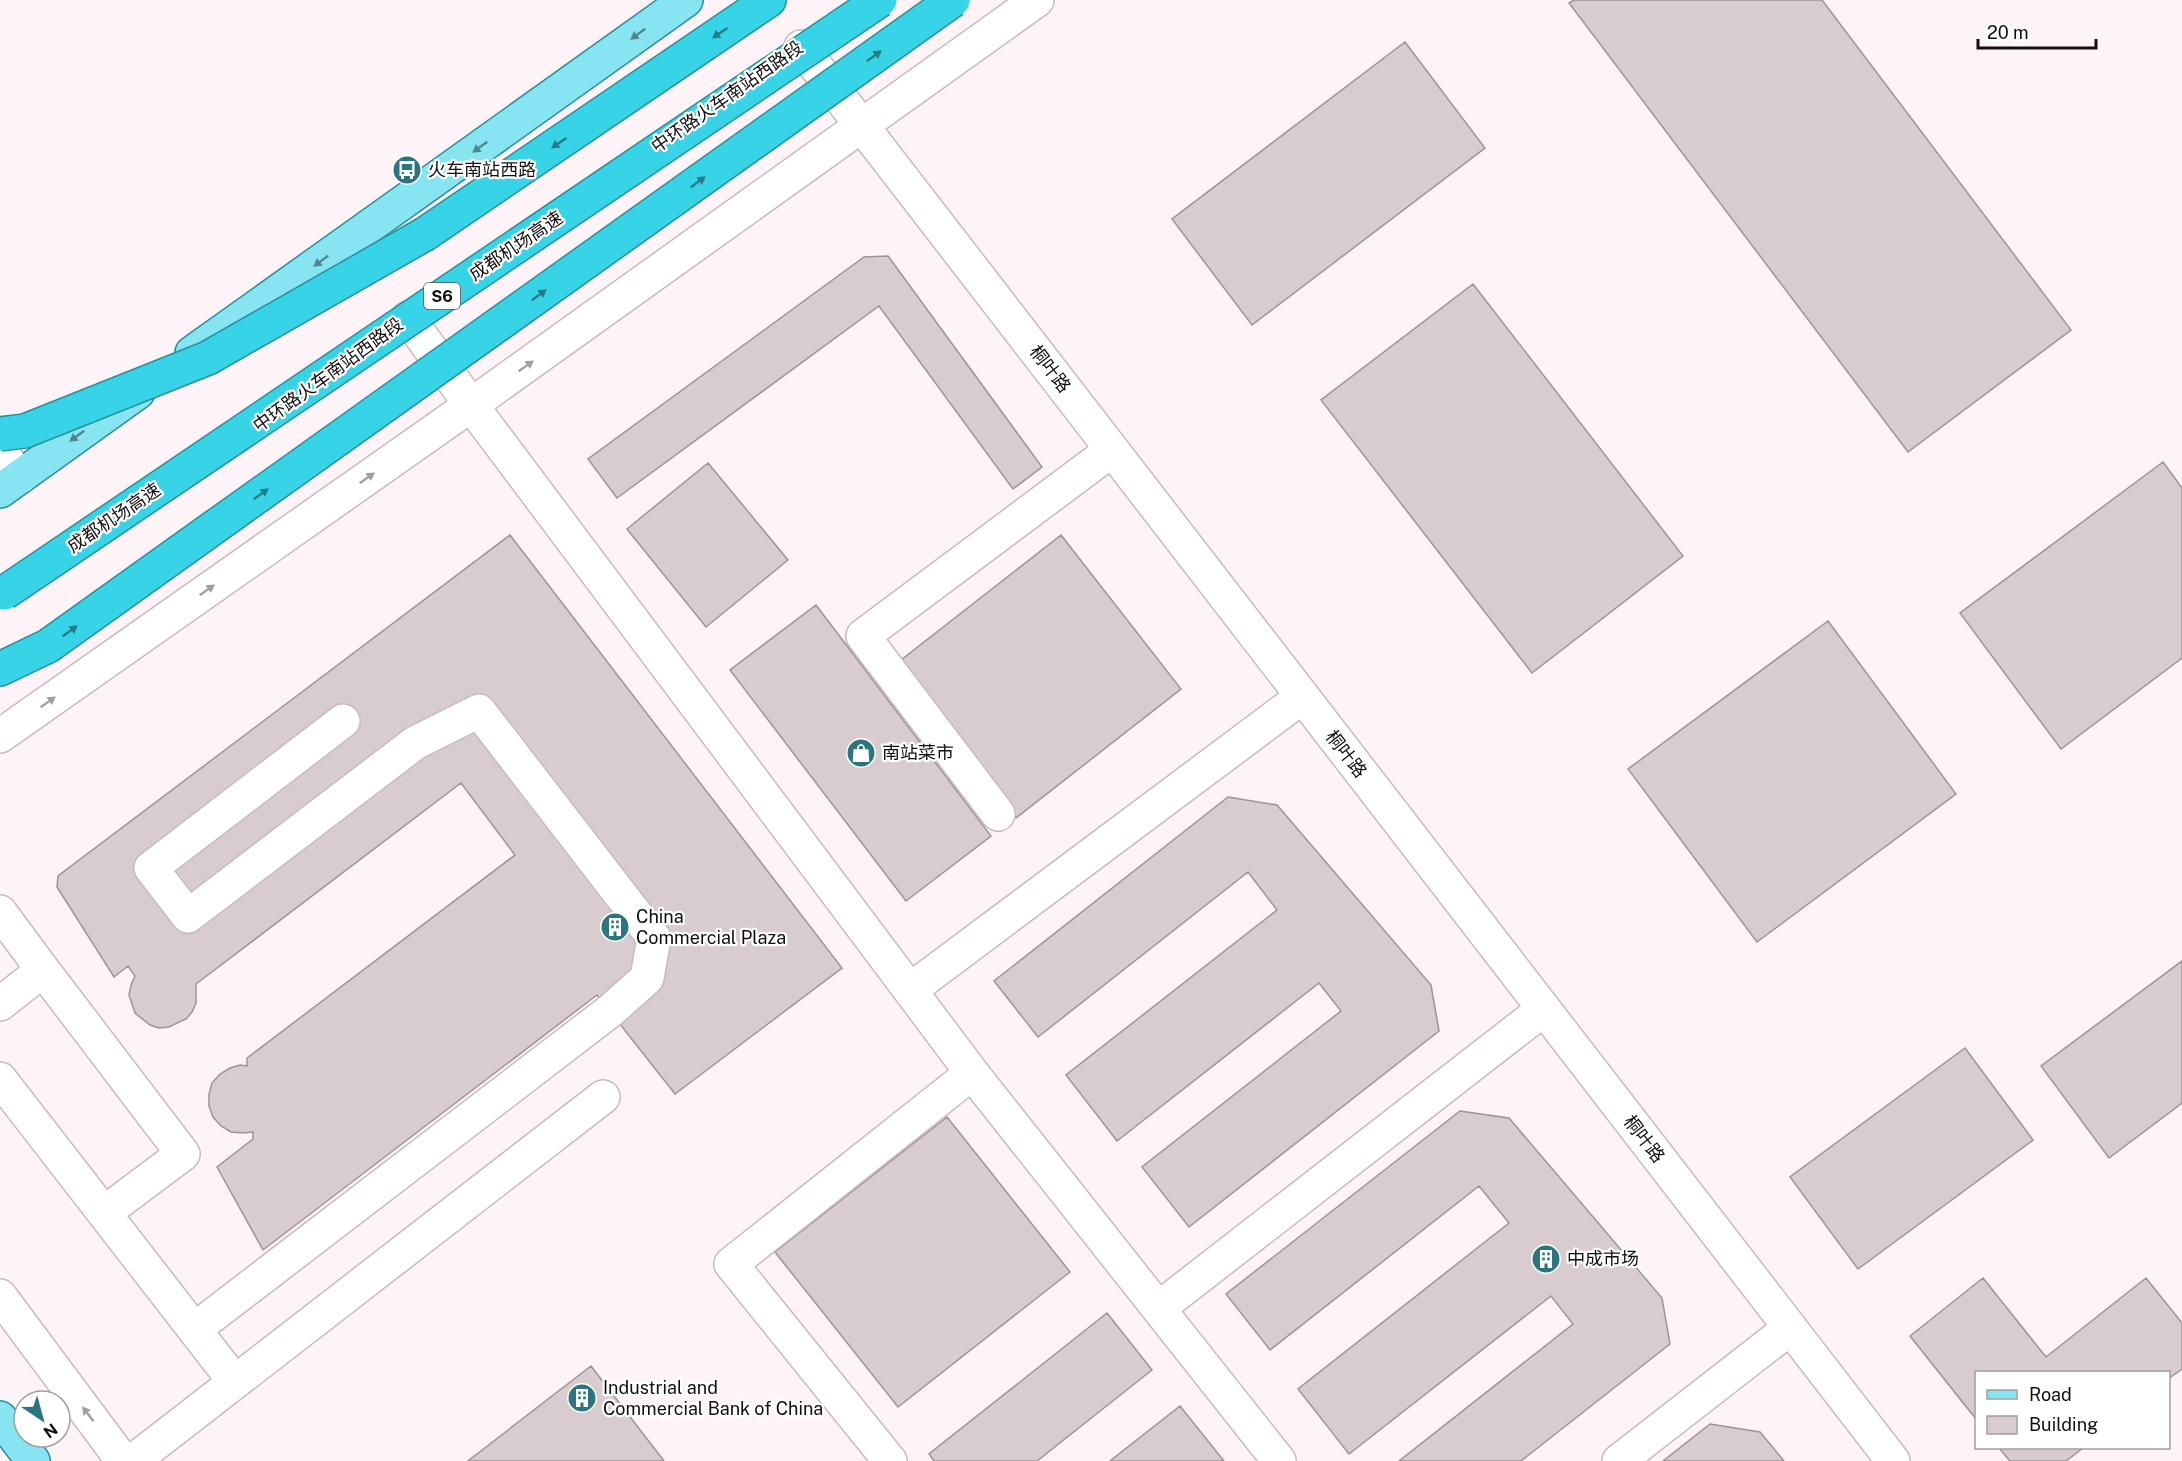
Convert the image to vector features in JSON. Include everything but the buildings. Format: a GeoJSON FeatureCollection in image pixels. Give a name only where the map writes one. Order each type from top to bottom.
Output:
{"type":"FeatureCollection","features":[{"type":"Feature","properties":{"kind":"highway"},"geometry":{"type":"LineString","coordinates":[[0,434],[25,431],[208,358],[425,234],[769,0]]}},
{"type":"Feature","properties":{"kind":"highway","name":"成都机场高速"},"geometry":{"type":"LineString","coordinates":[[1,600],[880,0]]}},
{"type":"Feature","properties":{"kind":"highway"},"geometry":{"type":"LineString","coordinates":[[0,669],[48,646],[953,0]]}},
{"type":"Feature","properties":{"kind":"main road"},"geometry":{"type":"LineString","coordinates":[[10,484],[686,0]]}},
{"type":"Feature","properties":{"kind":"main road","name":"中环路火车南站西路段"},"geometry":{"type":"LineString","coordinates":[[1,600],[867,0]]}},
{"type":"Feature","properties":{"kind":"main road"},"geometry":{"type":"LineString","coordinates":[[0,1418],[33,1461]]}},
{"type":"Feature","properties":{"kind":"street"},"geometry":{"type":"LineString","coordinates":[[0,736],[471,405],[1037,0]]}},
{"type":"Feature","properties":{"kind":"street","name":"桐叶路"},"geometry":{"type":"LineString","coordinates":[[801,47],[1893,1461]]}},
{"type":"Feature","properties":{"kind":"street"},"geometry":{"type":"LineString","coordinates":[[408,318],[972,1072],[1280,1461]]}},
{"type":"Feature","properties":{"kind":"street"},"geometry":{"type":"LineString","coordinates":[[998,814],[863,636],[1112,450]]}},
{"type":"Feature","properties":{"kind":"street"},"geometry":{"type":"LineString","coordinates":[[0,451],[10,484]]}},
{"type":"Feature","properties":{"kind":"street"},"geometry":{"type":"LineString","coordinates":[[910,990],[1302,697]]}},
{"type":"Feature","properties":{"kind":"street"},"geometry":{"type":"LineString","coordinates":[[195,1329],[610,1011],[647,978],[654,938],[479,711],[415,743],[188,916],[151,868],[343,721]]}},
{"type":"Feature","properties":{"kind":"street"},"geometry":{"type":"LineString","coordinates":[[0,912],[183,1154],[104,1213]]}},
{"type":"Feature","properties":{"kind":"street"},"geometry":{"type":"LineString","coordinates":[[0,1004],[43,970]]}},
{"type":"Feature","properties":{"kind":"street"},"geometry":{"type":"LineString","coordinates":[[1159,1308],[1544,1009]]}},
{"type":"Feature","properties":{"kind":"street"},"geometry":{"type":"LineString","coordinates":[[890,1461],[731,1264],[972,1072]]}},
{"type":"Feature","properties":{"kind":"street"},"geometry":{"type":"LineString","coordinates":[[0,1079],[235,1382]]}},
{"type":"Feature","properties":{"kind":"street"},"geometry":{"type":"LineString","coordinates":[[133,1461],[603,1097]]}},
{"type":"Feature","properties":{"kind":"street"},"geometry":{"type":"LineString","coordinates":[[0,1296],[123,1461]]}},
{"type":"Feature","properties":{"kind":"street"},"geometry":{"type":"LineString","coordinates":[[1619,1461],[1790,1328]]}},
{"type":"Feature","properties":{"kind":"place","name":"火车南站西路"},"geometry":{"type":"Point","coordinates":[407,170]}},
{"type":"Feature","properties":{"kind":"place","name":"南站菜市"},"geometry":{"type":"Point","coordinates":[861,753]}},
{"type":"Feature","properties":{"kind":"place","name":"China Commercial Plaza"},"geometry":{"type":"Point","coordinates":[615,927]}},
{"type":"Feature","properties":{"kind":"place","name":"中成市场"},"geometry":{"type":"Point","coordinates":[1546,1259]}},
{"type":"Feature","properties":{"kind":"place","name":"Industrial and Commercial Bank of China"},"geometry":{"type":"Point","coordinates":[582,1398]}}]}
